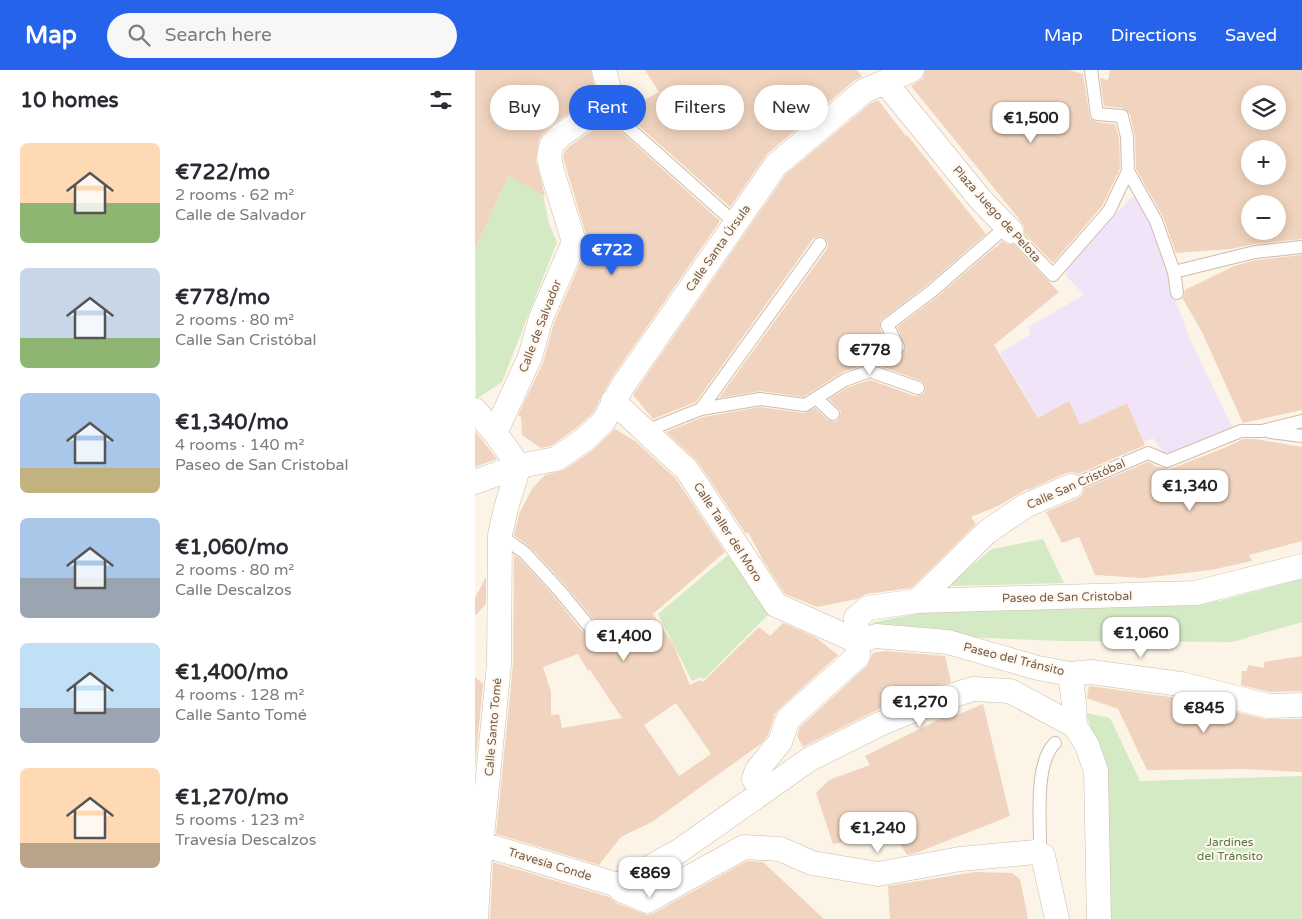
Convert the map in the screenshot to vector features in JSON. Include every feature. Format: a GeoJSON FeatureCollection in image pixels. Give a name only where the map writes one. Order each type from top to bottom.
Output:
{"type":"FeatureCollection","features":[{"type":"Feature","properties":{"kind":"street"},"geometry":{"type":"LineString","coordinates":[[604,70],[608,85]]}},
{"type":"Feature","properties":{"kind":"street","name":"Calle Santa Úrsula"},"geometry":{"type":"LineString","coordinates":[[519,466],[556,459],[584,440],[604,421],[613,401],[776,165],[880,76],[912,70]]}},
{"type":"Feature","properties":{"kind":"street","name":"Plaza Juego de Pelota"},"geometry":{"type":"LineString","coordinates":[[880,76],[981,200],[1009,229]]}},
{"type":"Feature","properties":{"kind":"street","name":"Calle de Salvador"},"geometry":{"type":"LineString","coordinates":[[495,433],[530,357],[541,318],[574,242],[549,158],[552,144],[569,129]]}},
{"type":"Feature","properties":{"kind":"street","name":"Calle Taller del Moro"},"geometry":{"type":"LineString","coordinates":[[613,401],[687,470],[776,605],[857,640]]}},
{"type":"Feature","properties":{"kind":"street"},"geometry":{"type":"LineString","coordinates":[[475,410],[495,433],[519,466],[475,482]]}},
{"type":"Feature","properties":{"kind":"street","name":"Calle Santo Tomé"},"geometry":{"type":"LineString","coordinates":[[476,919],[499,664],[500,535],[519,466]]}},
{"type":"Feature","properties":{"kind":"street","name":"Calle San Cristóbal"},"geometry":{"type":"LineString","coordinates":[[917,601],[987,532],[1025,506],[1071,486]]}},
{"type":"Feature","properties":{"kind":"street","name":"Paseo de San Cristobal"},"geometry":{"type":"LineString","coordinates":[[857,640],[855,618],[868,608],[917,601],[1196,593],[1302,566]]}},
{"type":"Feature","properties":{"kind":"street","name":"Paseo del Tránsito"},"geometry":{"type":"LineString","coordinates":[[857,640],[876,636],[948,642],[1038,668],[1070,674],[1075,726],[1087,745],[1096,771],[1099,919]]}},
{"type":"Feature","properties":{"kind":"street"},"geometry":{"type":"LineString","coordinates":[[761,792],[754,779],[757,770],[780,742],[788,719],[858,656],[857,640]]}},
{"type":"Feature","properties":{"kind":"street"},"geometry":{"type":"LineString","coordinates":[[1070,674],[1091,672],[1181,684],[1268,706],[1302,705]]}},
{"type":"Feature","properties":{"kind":"street"},"geometry":{"type":"LineString","coordinates":[[618,885],[679,851],[810,759],[880,724],[935,701],[973,689],[1010,691],[1075,726]]}},
{"type":"Feature","properties":{"kind":"street","name":"Travesía Conde"},"geometry":{"type":"LineString","coordinates":[[483,844],[618,885],[621,890],[649,910]]}},
{"type":"Feature","properties":{"kind":"street"},"geometry":{"type":"LineString","coordinates":[[649,910],[744,847],[780,849],[812,863],[878,874],[960,859],[1036,852],[1043,856],[1057,919]]}},
{"type":"Feature","properties":{"kind":"lane"},"geometry":{"type":"LineString","coordinates":[[1091,70],[1097,114],[1122,116],[1127,137],[1128,171],[1156,221],[1174,272],[1177,293]]}},
{"type":"Feature","properties":{"kind":"lane"},"geometry":{"type":"LineString","coordinates":[[631,130],[735,223]]}},
{"type":"Feature","properties":{"kind":"lane","name":"Plaza Juego de Pelota"},"geometry":{"type":"LineString","coordinates":[[1009,229],[1053,276],[1109,212],[1128,171]]}},
{"type":"Feature","properties":{"kind":"lane"},"geometry":{"type":"LineString","coordinates":[[899,348],[887,325],[1009,229]]}},
{"type":"Feature","properties":{"kind":"lane"},"geometry":{"type":"LineString","coordinates":[[701,409],[820,244]]}},
{"type":"Feature","properties":{"kind":"lane"},"geometry":{"type":"LineString","coordinates":[[1174,272],[1255,252],[1302,248]]}},
{"type":"Feature","properties":{"kind":"lane"},"geometry":{"type":"LineString","coordinates":[[646,431],[701,409],[759,399],[805,405],[845,380],[871,372],[918,388]]}},
{"type":"Feature","properties":{"kind":"lane"},"geometry":{"type":"LineString","coordinates":[[817,398],[833,414]]}},
{"type":"Feature","properties":{"kind":"lane","name":"Calle San Cristóbal"},"geometry":{"type":"LineString","coordinates":[[1262,432],[1302,421]]}},
{"type":"Feature","properties":{"kind":"lane","name":"Calle San Cristóbal"},"geometry":{"type":"LineString","coordinates":[[1071,486],[1148,453],[1167,461],[1241,431],[1302,436]]}},
{"type":"Feature","properties":{"kind":"lane"},"geometry":{"type":"LineString","coordinates":[[500,535],[525,553],[587,624]]}},
{"type":"Feature","properties":{"kind":"lane"},"geometry":{"type":"LineString","coordinates":[[1036,852],[1040,844],[1041,792],[1044,762],[1050,748],[1055,743]]}},
{"type":"Feature","properties":{"kind":"shaded area"},"geometry":{"type":"Polygon","coordinates":[[[1135,194],[1149,218],[1164,257],[1173,293],[1189,337],[1232,427],[1172,453],[1163,452],[1153,438],[1144,442],[1127,403],[1080,425],[1069,402],[1038,418],[1000,353],[1031,334],[1028,327],[1084,295],[1067,277],[1066,266],[1135,194]]]}},
{"type":"Feature","properties":{"kind":"green space"},"geometry":{"type":"Polygon","coordinates":[[[509,176],[543,194],[549,224],[557,242],[502,382],[476,399],[475,248],[509,176]]]}},
{"type":"Feature","properties":{"kind":"green space"},"geometry":{"type":"Polygon","coordinates":[[[1043,539],[1064,583],[954,586],[950,583],[992,549],[1043,539]]]}},
{"type":"Feature","properties":{"kind":"green space"},"geometry":{"type":"Polygon","coordinates":[[[728,555],[770,613],[704,679],[701,677],[692,681],[658,614],[728,555]]]}},
{"type":"Feature","properties":{"kind":"green space"},"geometry":{"type":"Polygon","coordinates":[[[1302,579],[1302,622],[1232,642],[1060,641],[962,637],[871,623],[923,612],[1036,606],[1219,601],[1302,579]]]}},
{"type":"Feature","properties":{"kind":"green space","name":"Jardines del Tránsito"},"geometry":{"type":"Polygon","coordinates":[[[1086,713],[1110,718],[1140,781],[1302,776],[1302,919],[1107,919],[1104,767],[1086,713]]]}},
{"type":"Feature","properties":{"kind":"building"},"geometry":{"type":"Polygon","coordinates":[[[475,70],[591,70],[594,85],[569,85],[569,113],[559,120],[559,85],[490,85],[490,130],[546,130],[539,140],[536,160],[545,196],[509,176],[475,248],[475,70]]]}},
{"type":"Feature","properties":{"kind":"building"},"geometry":{"type":"Polygon","coordinates":[[[645,70],[857,70],[862,77],[855,80],[828,103],[828,85],[754,85],[754,130],[796,130],[767,154],[730,207],[644,130],[646,130],[646,99],[656,94],[656,130],[744,130],[744,85],[656,85],[656,87],[645,70]]]}},
{"type":"Feature","properties":{"kind":"building"},"geometry":{"type":"Polygon","coordinates":[[[925,70],[1069,70],[1083,74],[1090,118],[1096,122],[1115,124],[1119,138],[1120,169],[1102,206],[1053,263],[1024,233],[1024,227],[1019,219],[911,86],[923,79],[925,70]]]}},
{"type":"Feature","properties":{"kind":"building"},"geometry":{"type":"Polygon","coordinates":[[[1110,70],[1302,70],[1302,239],[1254,244],[1231,249],[1176,253],[1163,217],[1136,169],[1135,137],[1130,114],[1123,108],[1104,106],[1100,78],[1108,80],[1110,70]]]}},
{"type":"Feature","properties":{"kind":"building"},"geometry":{"type":"Polygon","coordinates":[[[878,100],[986,234],[927,285],[880,321],[880,329],[891,351],[894,354],[901,354],[906,348],[897,327],[937,297],[1002,241],[1007,244],[1013,244],[1059,292],[994,345],[1038,418],[1069,401],[1080,425],[1127,403],[1145,445],[1078,474],[1066,473],[1027,489],[998,506],[971,517],[976,524],[911,588],[866,594],[857,599],[817,607],[785,594],[764,562],[748,532],[746,534],[698,462],[666,432],[703,417],[760,407],[804,413],[815,408],[828,420],[835,422],[839,419],[841,412],[829,399],[849,387],[870,380],[915,396],[924,394],[926,386],[921,381],[873,363],[868,363],[841,373],[803,397],[761,391],[719,398],[827,249],[828,244],[825,238],[820,236],[813,239],[696,402],[653,419],[633,395],[786,174],[871,103],[878,100]]]}},
{"type":"Feature","properties":{"kind":"building"},"geometry":{"type":"Polygon","coordinates":[[[593,130],[619,130],[720,221],[611,379],[593,413],[551,446],[541,448],[522,435],[521,417],[518,415],[543,363],[554,323],[587,247],[587,238],[563,157],[565,151],[593,130]]]}},
{"type":"Feature","properties":{"kind":"building"},"geometry":{"type":"Polygon","coordinates":[[[1302,255],[1302,410],[1243,423],[1202,332],[1183,299],[1185,290],[1234,266],[1256,260],[1302,255]]]}},
{"type":"Feature","properties":{"kind":"building"},"geometry":{"type":"Polygon","coordinates":[[[615,429],[635,441],[676,479],[725,552],[653,614],[673,644],[690,685],[700,680],[703,682],[759,627],[770,636],[783,623],[815,637],[838,655],[779,709],[775,714],[768,735],[762,743],[652,822],[621,837],[599,865],[496,834],[513,665],[514,555],[520,559],[553,595],[581,630],[589,632],[593,630],[595,623],[565,585],[531,548],[514,535],[519,514],[532,489],[545,475],[564,470],[592,451],[615,429]],[[578,654],[543,667],[551,692],[551,715],[559,714],[562,728],[622,718],[590,670],[588,671],[578,654]],[[676,703],[644,725],[679,776],[711,754],[676,703]]]}},
{"type":"Feature","properties":{"kind":"building"},"geometry":{"type":"Polygon","coordinates":[[[475,431],[497,459],[475,467],[475,431]]]}},
{"type":"Feature","properties":{"kind":"building"},"geometry":{"type":"Polygon","coordinates":[[[1243,439],[1255,439],[1302,447],[1302,541],[1249,555],[1252,561],[1211,570],[1143,578],[1095,575],[1079,537],[1062,543],[1046,512],[1076,499],[1082,495],[1084,489],[1148,462],[1154,466],[1170,469],[1243,439]]]}},
{"type":"Feature","properties":{"kind":"building"},"geometry":{"type":"Polygon","coordinates":[[[486,577],[486,604],[475,616],[475,598],[486,577]]]}},
{"type":"Feature","properties":{"kind":"building"},"geometry":{"type":"Polygon","coordinates":[[[886,651],[945,656],[951,682],[930,688],[875,711],[803,747],[797,736],[800,727],[867,666],[873,653],[886,651]]]}},
{"type":"Feature","properties":{"kind":"building"},"geometry":{"type":"Polygon","coordinates":[[[1302,656],[1302,691],[1270,692],[1241,685],[1242,671],[1247,671],[1248,665],[1264,668],[1264,662],[1302,656]]]}},
{"type":"Feature","properties":{"kind":"building"},"geometry":{"type":"Polygon","coordinates":[[[475,677],[483,684],[475,767],[475,677]]]}},
{"type":"Feature","properties":{"kind":"building"},"geometry":{"type":"Polygon","coordinates":[[[1089,686],[1178,698],[1265,719],[1302,719],[1302,772],[1244,769],[1147,770],[1118,709],[1087,698],[1089,686]]]}},
{"type":"Feature","properties":{"kind":"building"},"geometry":{"type":"Polygon","coordinates":[[[983,704],[1010,816],[907,855],[885,819],[853,840],[833,844],[816,793],[829,780],[870,765],[865,756],[956,711],[957,715],[983,704]]]}},
{"type":"Feature","properties":{"kind":"building"},"geometry":{"type":"Polygon","coordinates":[[[747,861],[763,862],[824,919],[490,919],[493,862],[609,897],[616,903],[647,915],[654,913],[747,861]]]}},
{"type":"Feature","properties":{"kind":"building"},"geometry":{"type":"Polygon","coordinates":[[[975,872],[1012,873],[1020,879],[1028,919],[890,919],[888,886],[975,872]]]}}]}
